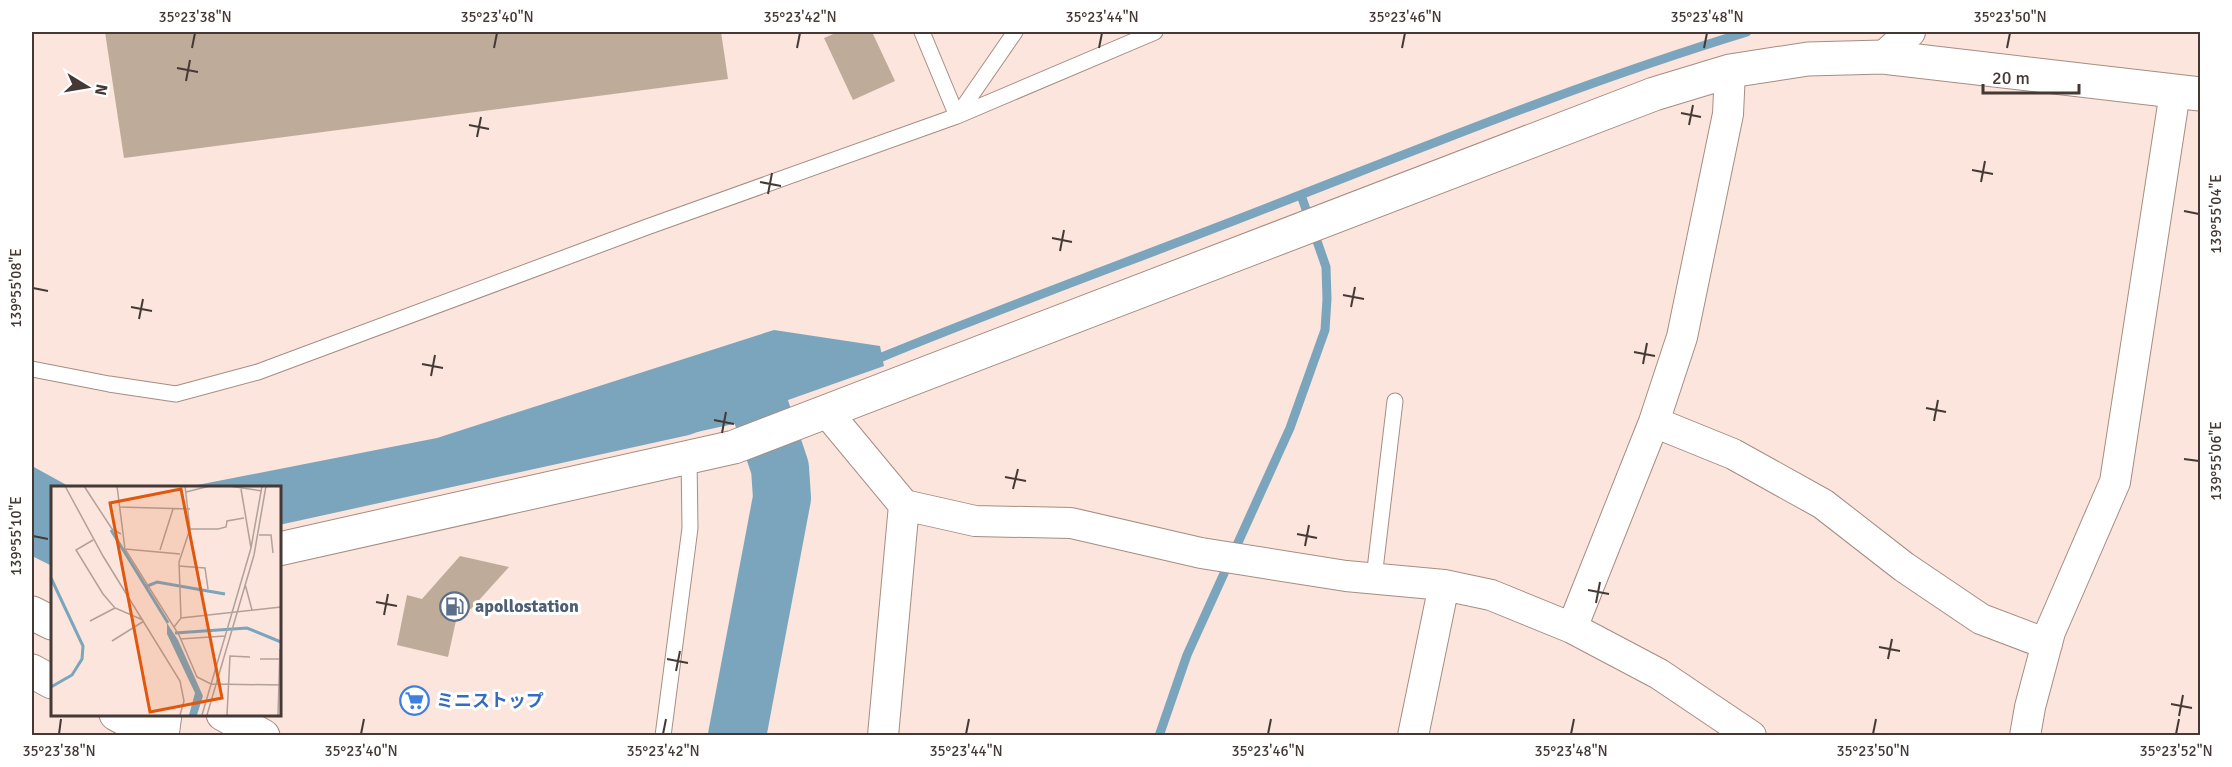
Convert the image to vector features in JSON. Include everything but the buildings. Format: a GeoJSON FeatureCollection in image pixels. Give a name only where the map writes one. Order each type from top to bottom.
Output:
{"type":"FeatureCollection","features":[{"type":"Feature","properties":{"kind":"street"},"geometry":{"type":"LineString","coordinates":[[1883,57],[1910,32]]}},
{"type":"Feature","properties":{"kind":"street"},"geometry":{"type":"LineString","coordinates":[[280,549],[734,447],[1654,94],[1730,71],[1808,59],[1883,57],[2188,93],[2115,482],[2050,632],[2025,735]]}},
{"type":"Feature","properties":{"kind":"street"},"geometry":{"type":"LineString","coordinates":[[1572,628],[1654,422],[1682,337],[1728,114],[1730,71]]}},
{"type":"Feature","properties":{"kind":"street"},"geometry":{"type":"LineString","coordinates":[[826,411],[904,506],[975,521],[1071,523],[1201,553],[1346,576],[1444,585],[1491,595],[1572,628],[1659,675],[1751,735]]}},
{"type":"Feature","properties":{"kind":"street"},"geometry":{"type":"LineString","coordinates":[[1654,422],[1733,454],[1823,504],[1904,567],[1981,619],[2048,644]]}},
{"type":"Feature","properties":{"kind":"street"},"geometry":{"type":"LineString","coordinates":[[883,735],[904,506]]}},
{"type":"Feature","properties":{"kind":"street"},"geometry":{"type":"LineString","coordinates":[[1413,735],[1444,585]]}},
{"type":"Feature","properties":{"kind":"street"},"geometry":{"type":"LineString","coordinates":[[32,613],[51,623]]}},
{"type":"Feature","properties":{"kind":"street"},"geometry":{"type":"LineString","coordinates":[[32,671],[51,681]]}},
{"type":"Feature","properties":{"kind":"street"},"geometry":{"type":"LineString","coordinates":[[120,716],[157,735]]}},
{"type":"Feature","properties":{"kind":"street"},"geometry":{"type":"LineString","coordinates":[[162,735],[165,716]]}},
{"type":"Feature","properties":{"kind":"street"},"geometry":{"type":"LineString","coordinates":[[227,716],[263,735]]}},
{"type":"Feature","properties":{"kind":"lane"},"geometry":{"type":"LineString","coordinates":[[922,32],[957,116]]}},
{"type":"Feature","properties":{"kind":"lane"},"geometry":{"type":"LineString","coordinates":[[957,116],[1015,32]]}},
{"type":"Feature","properties":{"kind":"lane"},"geometry":{"type":"LineString","coordinates":[[32,369],[176,394],[258,372],[647,227],[957,116],[1155,32]]}},
{"type":"Feature","properties":{"kind":"lane"},"geometry":{"type":"LineString","coordinates":[[1374,578],[1395,401]]}},
{"type":"Feature","properties":{"kind":"lane"},"geometry":{"type":"LineString","coordinates":[[663,735],[690,528],[689,457]]}},
{"type":"Feature","properties":{"kind":"water"},"geometry":{"type":"Polygon","coordinates":[[[774,330],[880,346],[884,366],[689,435],[280,525],[280,486],[192,486],[437,438],[774,330]]]}},
{"type":"Feature","properties":{"kind":"water"},"geometry":{"type":"Polygon","coordinates":[[[32,466],[68,486],[51,486],[51,566],[32,556],[32,466]]]}},
{"type":"Feature","properties":{"kind":"waterway"},"geometry":{"type":"LineString","coordinates":[[882,357],[1508,115],[1627,71],[1747,32]]}},
{"type":"Feature","properties":{"kind":"waterway"},"geometry":{"type":"LineString","coordinates":[[1159,736],[1187,655],[1290,428],[1325,330],[1326,267],[1301,195]]}},
{"type":"Feature","properties":{"kind":"waterway"},"geometry":{"type":"LineString","coordinates":[[694,403],[754,390],[780,468],[782,498],[737,736]]}},
{"type":"Feature","properties":{"kind":"place","name":"apollostation"},"geometry":{"type":"Point","coordinates":[454,606]}},
{"type":"Feature","properties":{"kind":"place","name":"ミニストップ"},"geometry":{"type":"Point","coordinates":[415,701]}}]}
